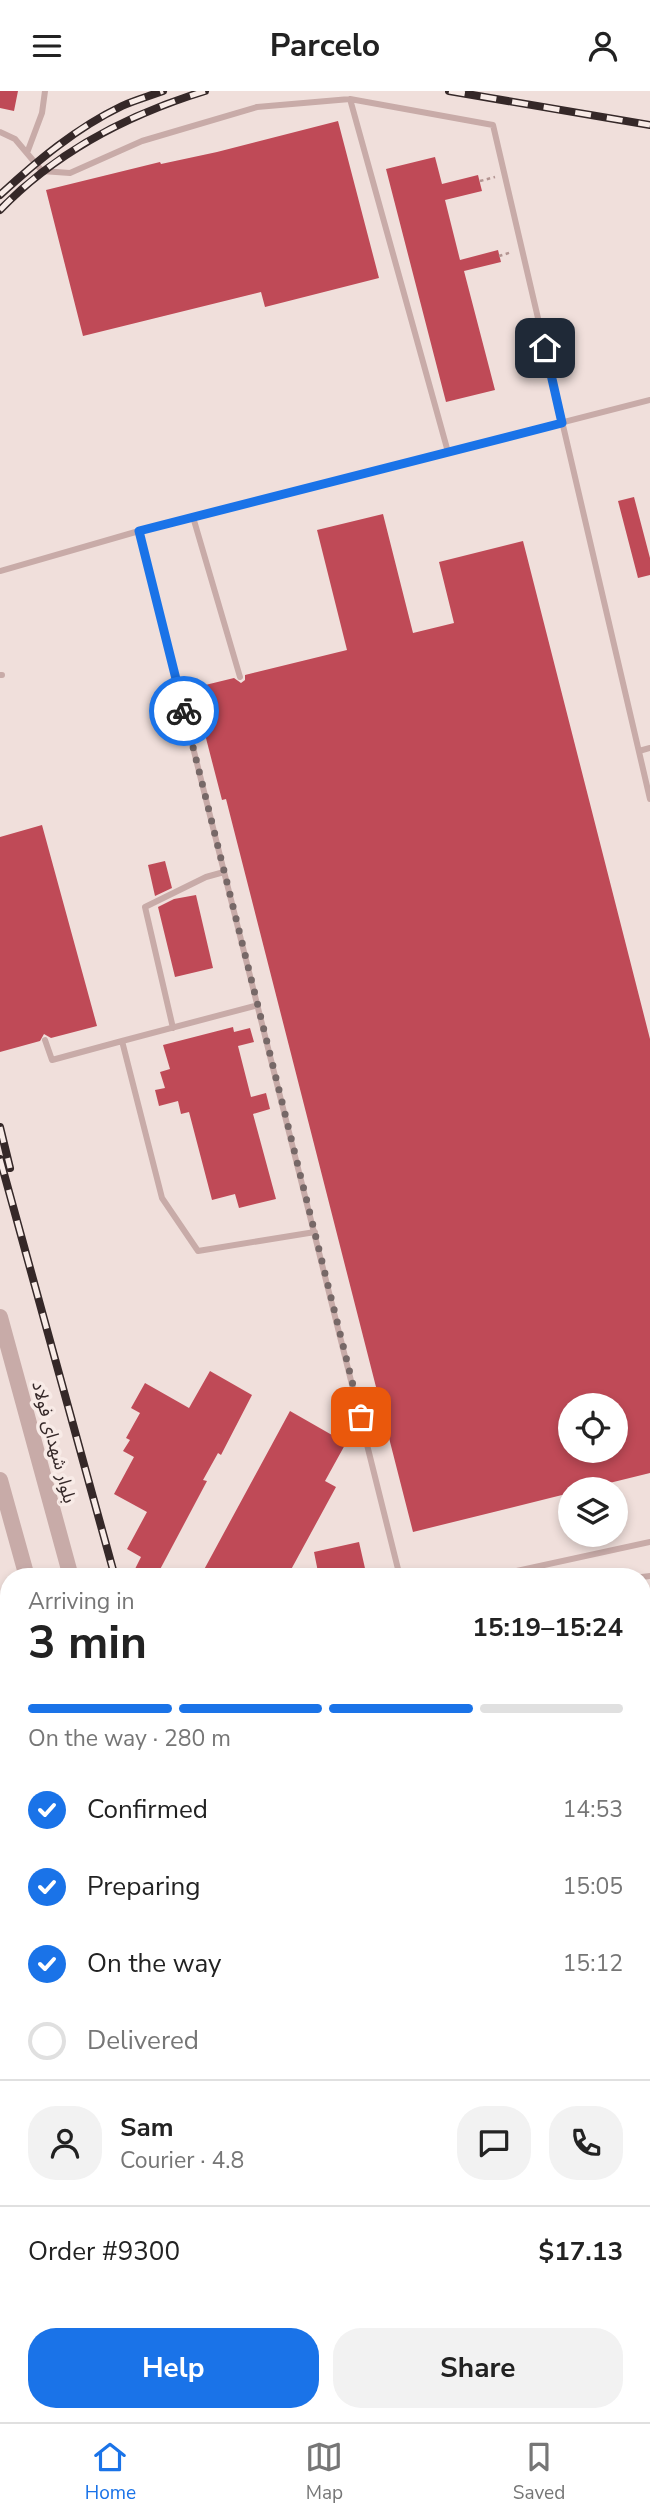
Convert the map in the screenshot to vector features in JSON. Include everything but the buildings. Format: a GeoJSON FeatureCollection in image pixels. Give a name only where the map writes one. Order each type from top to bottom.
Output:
{"type":"FeatureCollection","features":[{"type":"Feature","properties":{"kind":"street","name":"بلوار شهدای فولاد"},"geometry":{"type":"LineString","coordinates":[[0,1317],[69,1568]]}},
{"type":"Feature","properties":{"kind":"street"},"geometry":{"type":"LineString","coordinates":[[0,1480],[24,1568]]}},
{"type":"Feature","properties":{"kind":"lane"},"geometry":{"type":"LineString","coordinates":[[27,153],[42,113],[45,91]]}},
{"type":"Feature","properties":{"kind":"lane"},"geometry":{"type":"LineString","coordinates":[[350,99],[448,452]]}},
{"type":"Feature","properties":{"kind":"lane"},"geometry":{"type":"LineString","coordinates":[[0,132],[15,139],[42,171],[70,173],[142,141],[257,107],[350,99],[493,125],[650,799]]}},
{"type":"Feature","properties":{"kind":"lane"},"geometry":{"type":"LineString","coordinates":[[0,571],[139,531],[649,401],[650,410]]}},
{"type":"Feature","properties":{"kind":"lane"},"geometry":{"type":"LineString","coordinates":[[193,517],[240,677]]}},
{"type":"Feature","properties":{"kind":"lane"},"geometry":{"type":"LineString","coordinates":[[139,531],[398,1568]]}},
{"type":"Feature","properties":{"kind":"lane"},"geometry":{"type":"LineString","coordinates":[[639,751],[650,748]]}},
{"type":"Feature","properties":{"kind":"lane"},"geometry":{"type":"LineString","coordinates":[[173,1028],[145,907],[224,871]]}},
{"type":"Feature","properties":{"kind":"lane"},"geometry":{"type":"LineString","coordinates":[[46,1040],[52,1060],[258,1005]]}},
{"type":"Feature","properties":{"kind":"lane"},"geometry":{"type":"LineString","coordinates":[[122,1041],[162,1198],[198,1251],[315,1232]]}},
{"type":"Feature","properties":{"kind":"lane"},"geometry":{"type":"LineString","coordinates":[[530,1568],[650,1542]]}},
{"type":"Feature","properties":{"kind":"railway"},"geometry":{"type":"LineString","coordinates":[[0,195],[43,158],[89,124],[122,106],[163,91]]}},
{"type":"Feature","properties":{"kind":"railway"},"geometry":{"type":"LineString","coordinates":[[0,210],[45,170],[95,137],[148,111],[205,91]]}},
{"type":"Feature","properties":{"kind":"railway"},"geometry":{"type":"LineString","coordinates":[[449,91],[650,125]]}},
{"type":"Feature","properties":{"kind":"railway"},"geometry":{"type":"LineString","coordinates":[[0,1127],[10,1168]]}},
{"type":"Feature","properties":{"kind":"railway"},"geometry":{"type":"LineString","coordinates":[[0,1159],[113,1568]]}},
{"type":"Feature","properties":{"kind":"way so far"},"geometry":{"type":"LineString","coordinates":[[184,711],[361,1417]]}},
{"type":"Feature","properties":{"kind":"route"},"geometry":{"type":"LineString","coordinates":[[184,711],[139,531],[562,423],[545,348]]}}]}
